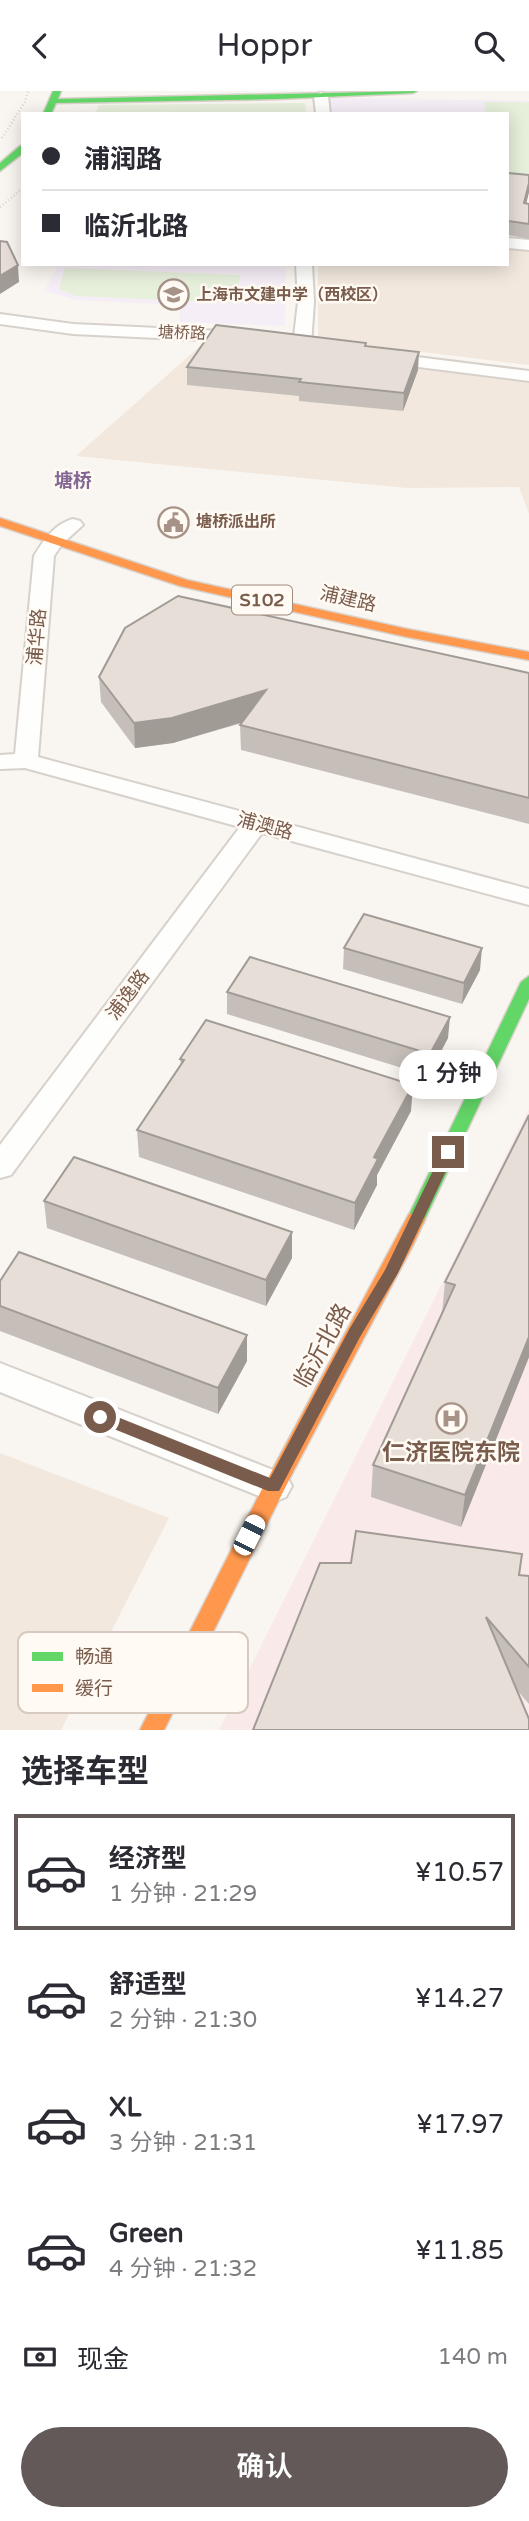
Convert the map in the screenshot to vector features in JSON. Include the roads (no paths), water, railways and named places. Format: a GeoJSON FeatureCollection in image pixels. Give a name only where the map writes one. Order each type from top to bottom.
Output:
{"type":"FeatureCollection","features":[{"type":"Feature","properties":{"kind":"street"},"geometry":{"type":"LineString","coordinates":[[52,102],[321,96],[413,91]]}},
{"type":"Feature","properties":{"kind":"street"},"geometry":{"type":"LineString","coordinates":[[321,96],[323,112]]}},
{"type":"Feature","properties":{"kind":"street"},"geometry":{"type":"LineString","coordinates":[[0,168],[21,150]]}},
{"type":"Feature","properties":{"kind":"street"},"geometry":{"type":"LineString","coordinates":[[509,243],[529,245]]}},
{"type":"Feature","properties":{"kind":"street"},"geometry":{"type":"LineString","coordinates":[[302,345],[306,289],[304,266]]}},
{"type":"Feature","properties":{"kind":"street","name":"塘桥路"},"geometry":{"type":"LineString","coordinates":[[0,319],[74,329],[227,335],[262,339]]}},
{"type":"Feature","properties":{"kind":"street"},"geometry":{"type":"LineString","coordinates":[[370,355],[529,376]]}},
{"type":"Feature","properties":{"kind":"street"},"geometry":{"type":"LineString","coordinates":[[49,517],[79,527]]}},
{"type":"Feature","properties":{"kind":"street","name":"浦建路"},"geometry":{"type":"LineString","coordinates":[[0,523],[184,583],[407,633],[529,656]]}},
{"type":"Feature","properties":{"kind":"street"},"geometry":{"type":"LineString","coordinates":[[54,540],[79,527]]}},
{"type":"Feature","properties":{"kind":"street","name":"浦华路"},"geometry":{"type":"LineString","coordinates":[[26,761],[44,557],[54,540]]}},
{"type":"Feature","properties":{"kind":"street","name":"浦澳路"},"geometry":{"type":"LineString","coordinates":[[0,762],[26,761],[529,897]]}},
{"type":"Feature","properties":{"kind":"street","name":"浦逸路"},"geometry":{"type":"LineString","coordinates":[[0,1167],[256,823]]}},
{"type":"Feature","properties":{"kind":"street","name":"临沂北路"},"geometry":{"type":"LineString","coordinates":[[201,1632],[274,1486],[355,1333],[391,1273],[529,982]]}},
{"type":"Feature","properties":{"kind":"street"},"geometry":{"type":"LineString","coordinates":[[0,1377],[274,1486]]}},
{"type":"Feature","properties":{"kind":"street","name":"临沂北路"},"geometry":{"type":"LineString","coordinates":[[152,1730],[160,1713]]}},
{"type":"Feature","properties":{"kind":"place","name":"上海市文建中学（西校区）"},"geometry":{"type":"Point","coordinates":[173,295]}},
{"type":"Feature","properties":{"kind":"place","name":"塘桥派出所"},"geometry":{"type":"Point","coordinates":[173,522]}},
{"type":"Feature","properties":{"kind":"place","name":"仁济医院东院"},"geometry":{"type":"Point","coordinates":[451,1419]}},
{"type":"Feature","properties":{"kind":"district","name":"塘桥"},"geometry":{"type":"Point","coordinates":[73,481]}}]}
